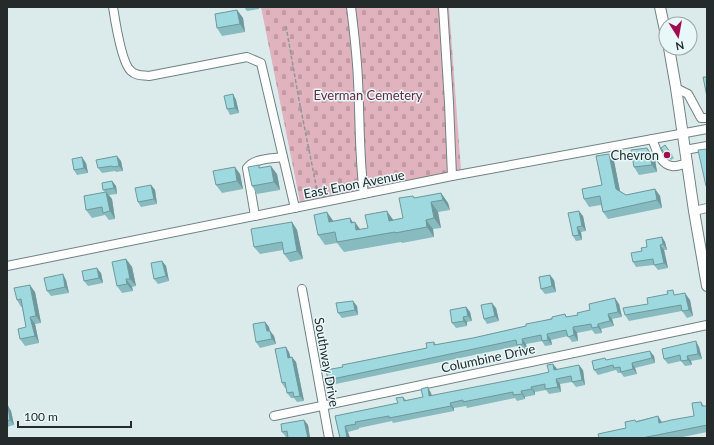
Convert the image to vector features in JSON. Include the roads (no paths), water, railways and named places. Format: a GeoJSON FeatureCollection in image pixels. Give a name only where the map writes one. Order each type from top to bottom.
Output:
{"type":"FeatureCollection","features":[{"type":"Feature","properties":{"kind":"main road"},"geometry":{"type":"LineString","coordinates":[[670,56],[707,286]]}},
{"type":"Feature","properties":{"kind":"street"},"geometry":{"type":"LineString","coordinates":[[112,7],[125,62],[128,68],[138,75],[149,76],[247,57],[261,63],[295,208]]}},
{"type":"Feature","properties":{"kind":"street"},"geometry":{"type":"LineString","coordinates":[[351,7],[358,73],[361,167],[364,194]]}},
{"type":"Feature","properties":{"kind":"street"},"geometry":{"type":"LineString","coordinates":[[443,7],[452,176]]}},
{"type":"Feature","properties":{"kind":"street"},"geometry":{"type":"LineString","coordinates":[[676,88],[688,94],[701,118],[707,118]]}},
{"type":"Feature","properties":{"kind":"street","name":"East Enon Avenue"},"geometry":{"type":"LineString","coordinates":[[7,266],[452,176],[707,129]]}},
{"type":"Feature","properties":{"kind":"street"},"geometry":{"type":"LineString","coordinates":[[652,139],[658,154],[664,162],[673,166],[688,163]]}},
{"type":"Feature","properties":{"kind":"street"},"geometry":{"type":"LineString","coordinates":[[686,150],[707,146]]}},
{"type":"Feature","properties":{"kind":"street"},"geometry":{"type":"LineString","coordinates":[[255,216],[247,168],[250,163],[256,161],[283,157]]}},
{"type":"Feature","properties":{"kind":"street"},"geometry":{"type":"LineString","coordinates":[[694,211],[707,208]]}},
{"type":"Feature","properties":{"kind":"street","name":"Southway Drive"},"geometry":{"type":"LineString","coordinates":[[302,289],[329,438]]}},
{"type":"Feature","properties":{"kind":"street","name":"Columbine Drive"},"geometry":{"type":"LineString","coordinates":[[274,416],[707,325]]}},
{"type":"Feature","properties":{"kind":"place","name":"Chevron"},"geometry":{"type":"Point","coordinates":[667,155]}},
{"type":"Feature","properties":{"kind":"park label","name":"Everman Cemetery"},"geometry":{"type":"Point","coordinates":[368,95]}}]}
